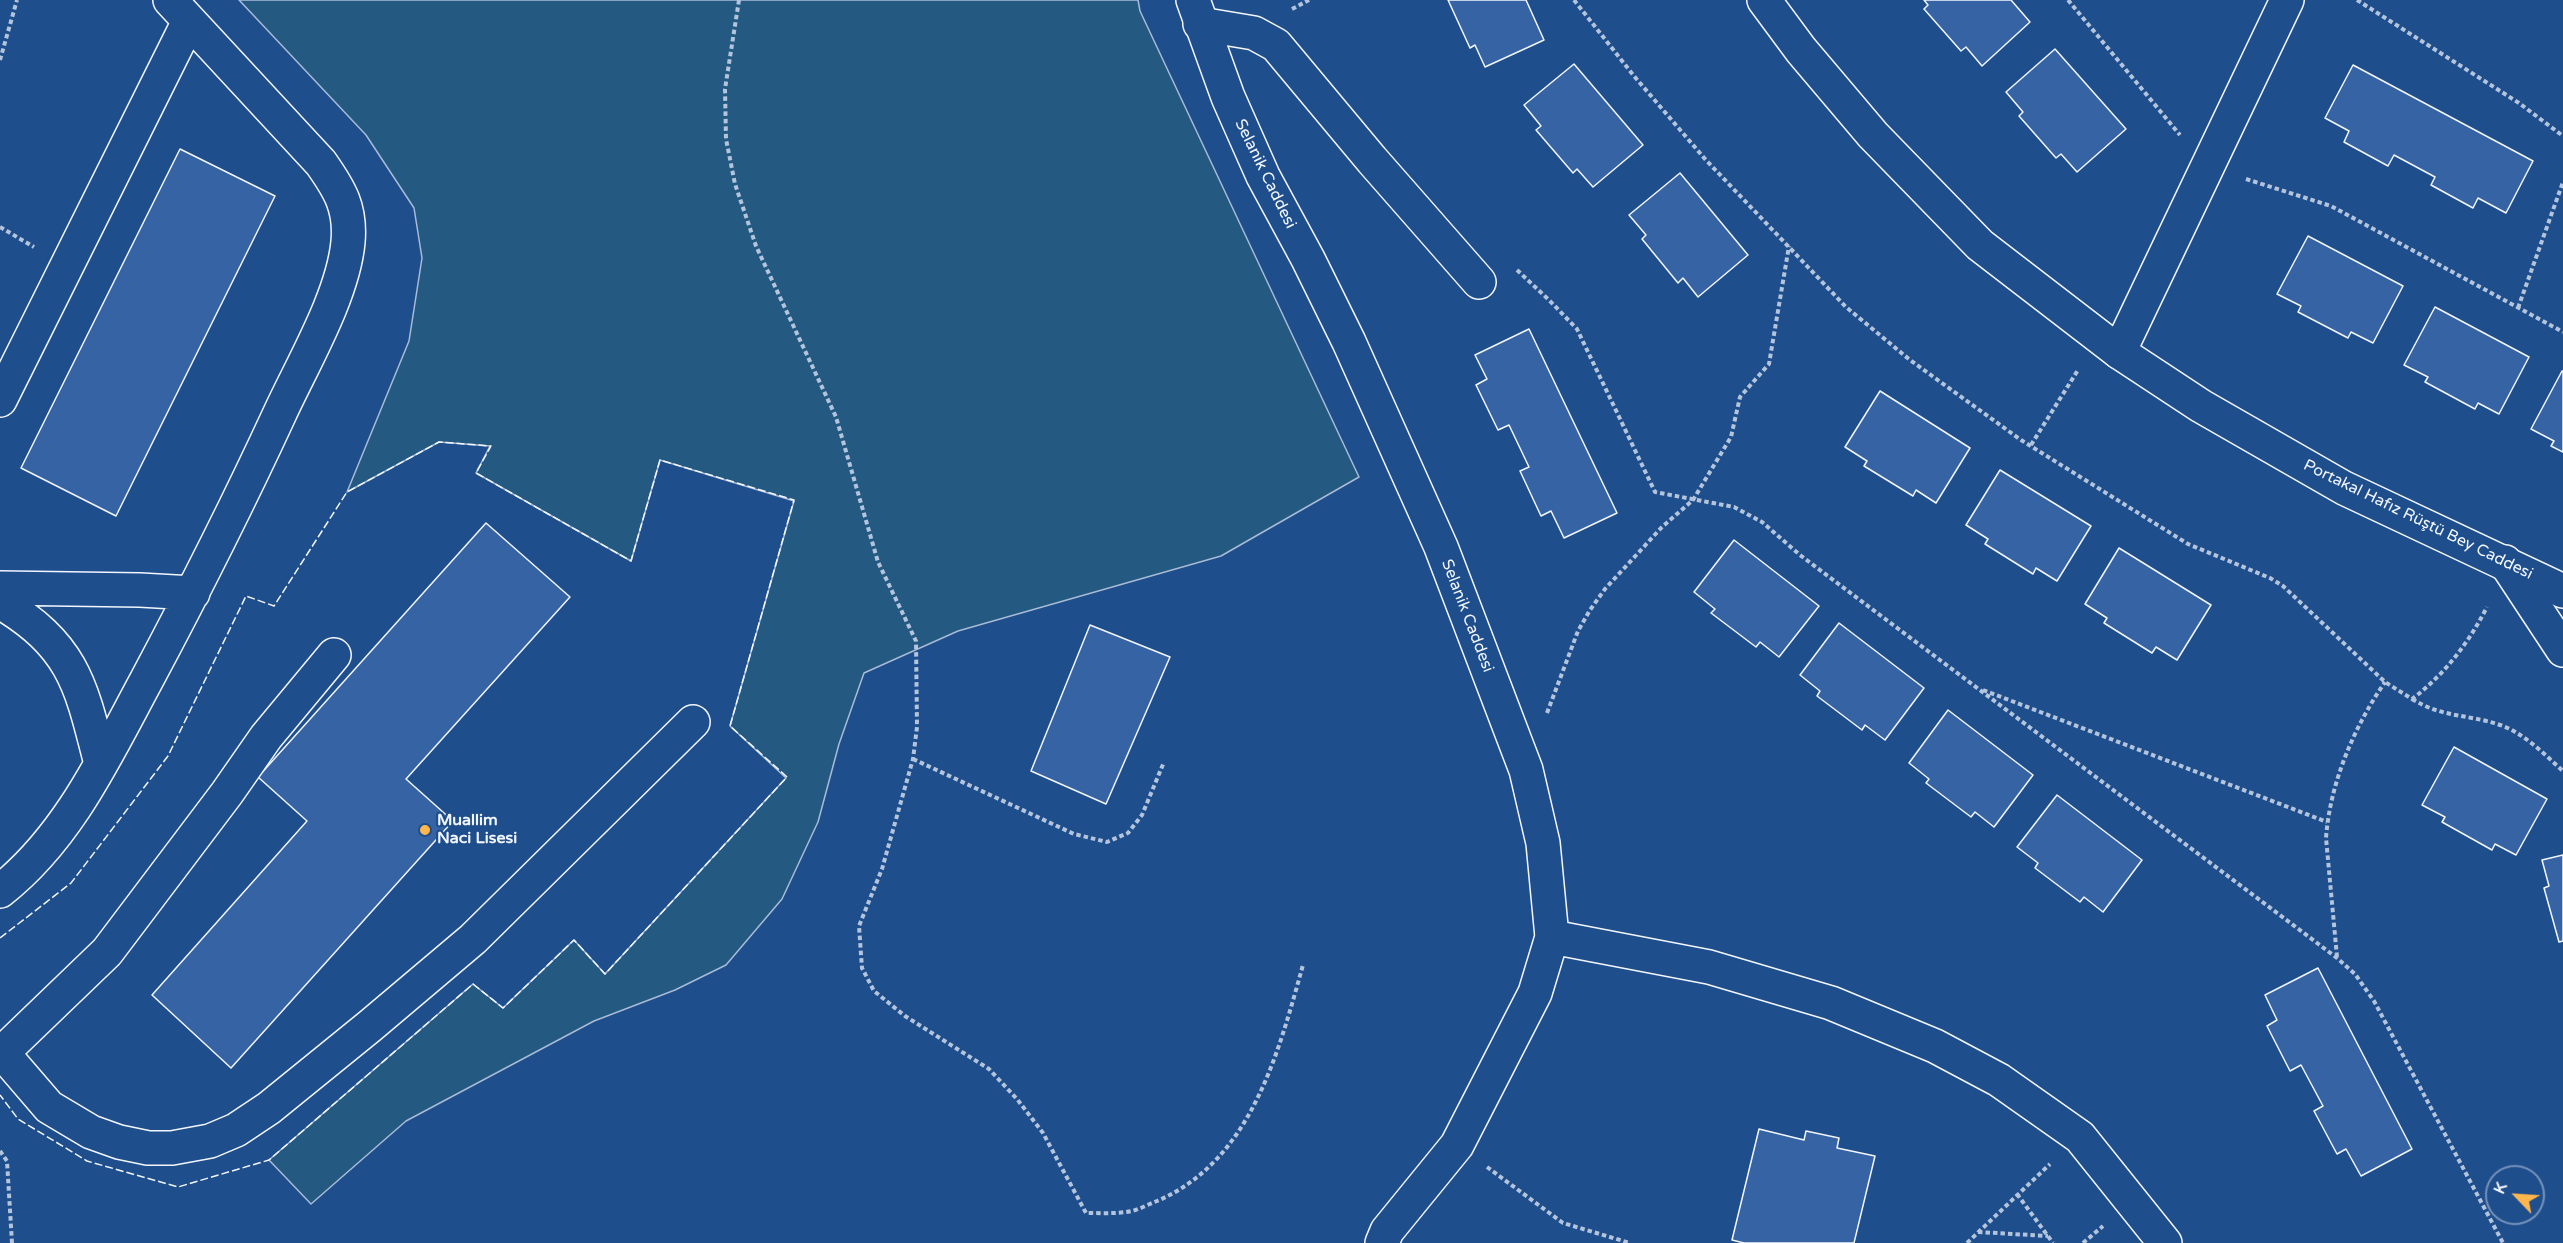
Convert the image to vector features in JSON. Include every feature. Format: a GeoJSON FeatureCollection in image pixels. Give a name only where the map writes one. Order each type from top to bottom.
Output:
{"type":"FeatureCollection","features":[{"type":"Feature","properties":{"kind":"street","name":"Portakal Hafız Rüştü Bey Caddesi"},"geometry":{"type":"LineString","coordinates":[[1764,0],[1833,90],[1924,189],[1980,245],[2109,345],[2201,406],[2344,488],[2563,591]]}},
{"type":"Feature","properties":{"kind":"street"},"geometry":{"type":"LineString","coordinates":[[2109,345],[2207,166],[2287,0]]}},
{"type":"Feature","properties":{"kind":"street"},"geometry":{"type":"LineString","coordinates":[[0,400],[179,11],[321,163],[339,189],[349,217],[348,243],[341,279],[257,463],[193,593],[101,764],[73,809],[39,855],[0,891]]}},
{"type":"Feature","properties":{"kind":"street"},"geometry":{"type":"LineString","coordinates":[[1197,12],[1254,33],[1276,45],[1372,160],[1479,282]]}},
{"type":"Feature","properties":{"kind":"street","name":"Selanik Caddesi"},"geometry":{"type":"LineString","coordinates":[[1197,12],[1228,97],[1263,176],[1344,332],[1441,547],[1526,770],[1543,843],[1552,937],[1534,993],[1457,1145],[1378,1239]]}},
{"type":"Feature","properties":{"kind":"street"},"geometry":{"type":"LineString","coordinates":[[2505,562],[2563,650]]}},
{"type":"Feature","properties":{"kind":"street"},"geometry":{"type":"LineString","coordinates":[[0,588],[193,593]]}},
{"type":"Feature","properties":{"kind":"street"},"geometry":{"type":"LineString","coordinates":[[0,602],[40,629],[59,650],[77,678],[101,764]]}},
{"type":"Feature","properties":{"kind":"street"},"geometry":{"type":"LineString","coordinates":[[334,655],[266,737],[164,878],[107,951],[1,1052],[49,1107],[91,1132],[119,1142],[148,1148],[172,1148],[210,1141],[236,1130],[269,1108],[473,939],[693,722]]}},
{"type":"Feature","properties":{"kind":"street"},"geometry":{"type":"LineString","coordinates":[[1552,937],[1709,967],[1831,1003],[1935,1046],[1999,1080],[2080,1137],[2165,1243]]}},
{"type":"Feature","properties":{"kind":"path"},"geometry":{"type":"LineString","coordinates":[[0,60],[17,0]]}},
{"type":"Feature","properties":{"kind":"path"},"geometry":{"type":"LineString","coordinates":[[739,0],[725,89],[726,139],[735,184],[756,246],[836,417],[878,562],[916,641],[917,727],[913,759],[882,869],[859,927],[862,968],[874,991],[905,1016],[990,1069],[1043,1133],[1086,1213],[1132,1211],[1179,1191],[1205,1170],[1237,1134],[1265,1085],[1304,965]]}},
{"type":"Feature","properties":{"kind":"path"},"geometry":{"type":"LineString","coordinates":[[1284,13],[1309,0]]}},
{"type":"Feature","properties":{"kind":"path"},"geometry":{"type":"LineString","coordinates":[[1574,0],[1634,76],[1705,159],[1846,308],[1901,352],[2031,445],[2188,544],[2270,578],[2283,586],[2385,682],[2427,709],[2482,720],[2514,731],[2563,771]]}},
{"type":"Feature","properties":{"kind":"path"},"geometry":{"type":"LineString","coordinates":[[2068,0],[2207,166],[2331,206],[2563,332]]}},
{"type":"Feature","properties":{"kind":"path"},"geometry":{"type":"LineString","coordinates":[[2357,0],[2519,103],[2563,136]]}},
{"type":"Feature","properties":{"kind":"path"},"geometry":{"type":"LineString","coordinates":[[2518,308],[2563,182]]}},
{"type":"Feature","properties":{"kind":"path"},"geometry":{"type":"LineString","coordinates":[[1526,770],[1578,631],[1590,610],[1605,589],[1662,527],[1693,500],[1731,437],[1740,397],[1769,364],[1789,246]]}},
{"type":"Feature","properties":{"kind":"path"},"geometry":{"type":"LineString","coordinates":[[1515,268],[1577,329],[1655,492],[1734,507],[1762,522],[1800,555],[2337,958],[2355,974],[2374,1001],[2503,1243]]}},
{"type":"Feature","properties":{"kind":"path"},"geometry":{"type":"LineString","coordinates":[[2031,445],[2109,345]]}},
{"type":"Feature","properties":{"kind":"path"},"geometry":{"type":"LineString","coordinates":[[2412,699],[2436,680],[2469,638],[2495,592],[2505,562]]}},
{"type":"Feature","properties":{"kind":"path"},"geometry":{"type":"LineString","coordinates":[[2337,958],[2326,838],[2327,822],[2354,737],[2367,708],[2385,682]]}},
{"type":"Feature","properties":{"kind":"path"},"geometry":{"type":"LineString","coordinates":[[1978,689],[2327,822]]}},
{"type":"Feature","properties":{"kind":"path"},"geometry":{"type":"LineString","coordinates":[[913,759],[1074,834],[1107,842],[1128,833],[1142,815],[1164,762]]}},
{"type":"Feature","properties":{"kind":"path"},"geometry":{"type":"LineString","coordinates":[[1967,1243],[2080,1137]]}},
{"type":"Feature","properties":{"kind":"path"},"geometry":{"type":"LineString","coordinates":[[1457,1145],[1563,1223],[1630,1243]]}},
{"type":"Feature","properties":{"kind":"path"},"geometry":{"type":"LineString","coordinates":[[0,1151],[7,1161],[12,1243]]}},
{"type":"Feature","properties":{"kind":"path"},"geometry":{"type":"LineString","coordinates":[[2017,1194],[2053,1243]]}},
{"type":"Feature","properties":{"kind":"path"},"geometry":{"type":"LineString","coordinates":[[1977,1232],[2048,1236]]}},
{"type":"Feature","properties":{"kind":"shaded area"},"geometry":{"type":"Polygon","coordinates":[[[239,0],[1138,0],[1140,11],[1359,477],[1221,556],[958,631],[864,673],[839,744],[818,822],[782,899],[726,965],[675,990],[594,1021],[406,1121],[311,1204],[269,1160],[473,984],[503,1008],[574,940],[605,974],[786,778],[730,726],[794,501],[660,460],[631,561],[476,473],[490,446],[439,442],[347,492],[409,341],[422,258],[414,208],[366,135],[239,0]]]}},
{"type":"Feature","properties":{"kind":"building"},"geometry":{"type":"Polygon","coordinates":[[[1448,0],[1526,0],[1544,40],[1485,67],[1475,45],[1470,48],[1448,0]]]}},
{"type":"Feature","properties":{"kind":"building"},"geometry":{"type":"Polygon","coordinates":[[[1924,0],[2011,0],[2030,22],[1982,66],[1966,47],[1961,51],[1924,9],[1928,5],[1924,0]]]}},
{"type":"Feature","properties":{"kind":"building"},"geometry":{"type":"Polygon","coordinates":[[[2055,49],[2126,129],[2077,172],[2061,154],[2056,158],[2019,116],[2023,112],[2006,92],[2055,49]]]}},
{"type":"Feature","properties":{"kind":"building"},"geometry":{"type":"Polygon","coordinates":[[[1574,64],[1643,145],[1593,187],[1577,169],[1573,173],[1536,130],[1541,126],[1524,105],[1574,64]]]}},
{"type":"Feature","properties":{"kind":"building"},"geometry":{"type":"Polygon","coordinates":[[[2353,65],[2533,161],[2506,213],[2478,198],[2473,208],[2431,185],[2435,177],[2394,155],[2388,166],[2344,142],[2349,131],[2325,118],[2353,65]]]}},
{"type":"Feature","properties":{"kind":"building"},"geometry":{"type":"Polygon","coordinates":[[[180,149],[275,196],[116,516],[21,468],[180,149]]]}},
{"type":"Feature","properties":{"kind":"building"},"geometry":{"type":"Polygon","coordinates":[[[1680,173],[1748,255],[1698,297],[1683,278],[1678,283],[1642,239],[1646,235],[1629,215],[1680,173]]]}},
{"type":"Feature","properties":{"kind":"building"},"geometry":{"type":"Polygon","coordinates":[[[2308,236],[2403,286],[2373,343],[2351,332],[2348,338],[2298,312],[2301,306],[2277,294],[2308,236]]]}},
{"type":"Feature","properties":{"kind":"building"},"geometry":{"type":"Polygon","coordinates":[[[2435,307],[2529,357],[2499,414],[2478,403],[2475,409],[2425,382],[2428,377],[2404,365],[2435,307]]]}},
{"type":"Feature","properties":{"kind":"building"},"geometry":{"type":"Polygon","coordinates":[[[1529,329],[1617,513],[1564,538],[1551,511],[1541,516],[1520,471],[1529,467],[1509,425],[1498,430],[1476,385],[1487,379],[1475,355],[1529,329]]]}},
{"type":"Feature","properties":{"kind":"building"},"geometry":{"type":"Polygon","coordinates":[[[2562,371],[2563,452],[2551,446],[2554,441],[2531,429],[2562,371]]]}},
{"type":"Feature","properties":{"kind":"building"},"geometry":{"type":"Polygon","coordinates":[[[1880,391],[1970,448],[1936,503],[1916,490],[1913,496],[1864,466],[1867,461],[1845,447],[1880,391]]]}},
{"type":"Feature","properties":{"kind":"building"},"geometry":{"type":"Polygon","coordinates":[[[2000,470],[2091,526],[2057,581],[2036,568],[2033,574],[1985,544],[1988,539],[1966,525],[2000,470]]]}},
{"type":"Feature","properties":{"kind":"building"},"geometry":{"type":"Polygon","coordinates":[[[486,523],[570,597],[406,779],[453,821],[231,1068],[152,995],[307,821],[258,777],[486,523]]]}},
{"type":"Feature","properties":{"kind":"building"},"geometry":{"type":"Polygon","coordinates":[[[1734,540],[1819,606],[1779,657],[1760,642],[1756,647],[1711,613],[1715,609],[1694,592],[1734,540]]]}},
{"type":"Feature","properties":{"kind":"building"},"geometry":{"type":"Polygon","coordinates":[[[2119,548],[2211,605],[2177,660],[2156,647],[2152,653],[2104,623],[2107,618],[2085,604],[2119,548]]]}},
{"type":"Feature","properties":{"kind":"building"},"geometry":{"type":"Polygon","coordinates":[[[1839,623],[1924,688],[1885,740],[1865,725],[1862,730],[1817,696],[1820,691],[1800,675],[1839,623]]]}},
{"type":"Feature","properties":{"kind":"building"},"geometry":{"type":"Polygon","coordinates":[[[1090,625],[1170,657],[1106,804],[1031,771],[1090,625]]]}},
{"type":"Feature","properties":{"kind":"building"},"geometry":{"type":"Polygon","coordinates":[[[1948,710],[2033,775],[1994,827],[1975,812],[1971,817],[1926,783],[1929,779],[1909,763],[1948,710]]]}},
{"type":"Feature","properties":{"kind":"building"},"geometry":{"type":"Polygon","coordinates":[[[2454,747],[2547,799],[2516,855],[2495,844],[2492,850],[2442,822],[2445,817],[2422,805],[2454,747]]]}},
{"type":"Feature","properties":{"kind":"building"},"geometry":{"type":"Polygon","coordinates":[[[2057,795],[2142,860],[2103,912],[2084,897],[2080,902],[2035,868],[2038,863],[2017,847],[2057,795]]]}},
{"type":"Feature","properties":{"kind":"building"},"geometry":{"type":"Polygon","coordinates":[[[2563,855],[2563,941],[2559,942],[2544,888],[2549,886],[2542,860],[2563,855]]]}},
{"type":"Feature","properties":{"kind":"building"},"geometry":{"type":"Polygon","coordinates":[[[2318,968],[2412,1149],[2361,1176],[2346,1149],[2337,1154],[2314,1111],[2323,1106],[2301,1065],[2290,1071],[2267,1026],[2277,1020],[2265,995],[2318,968]]]}},
{"type":"Feature","properties":{"kind":"building"},"geometry":{"type":"Polygon","coordinates":[[[1759,1129],[1804,1140],[1806,1131],[1839,1138],[1837,1148],[1875,1156],[1854,1243],[1744,1243],[1732,1240],[1759,1129]]]}},
{"type":"Feature","properties":{"kind":"fence"},"geometry":{"type":"LineString","coordinates":[[0,938],[71,883],[168,756],[246,596],[274,606],[347,492],[439,442],[491,446],[476,473],[631,561],[660,460],[794,500],[730,726],[787,777],[605,974],[574,940],[503,1008],[473,984],[269,1160],[178,1187],[87,1161],[18,1119],[0,1095]]}},
{"type":"Feature","properties":{"kind":"place","name":"Muallim Naci Lisesi"},"geometry":{"type":"Point","coordinates":[425,830]}}]}
